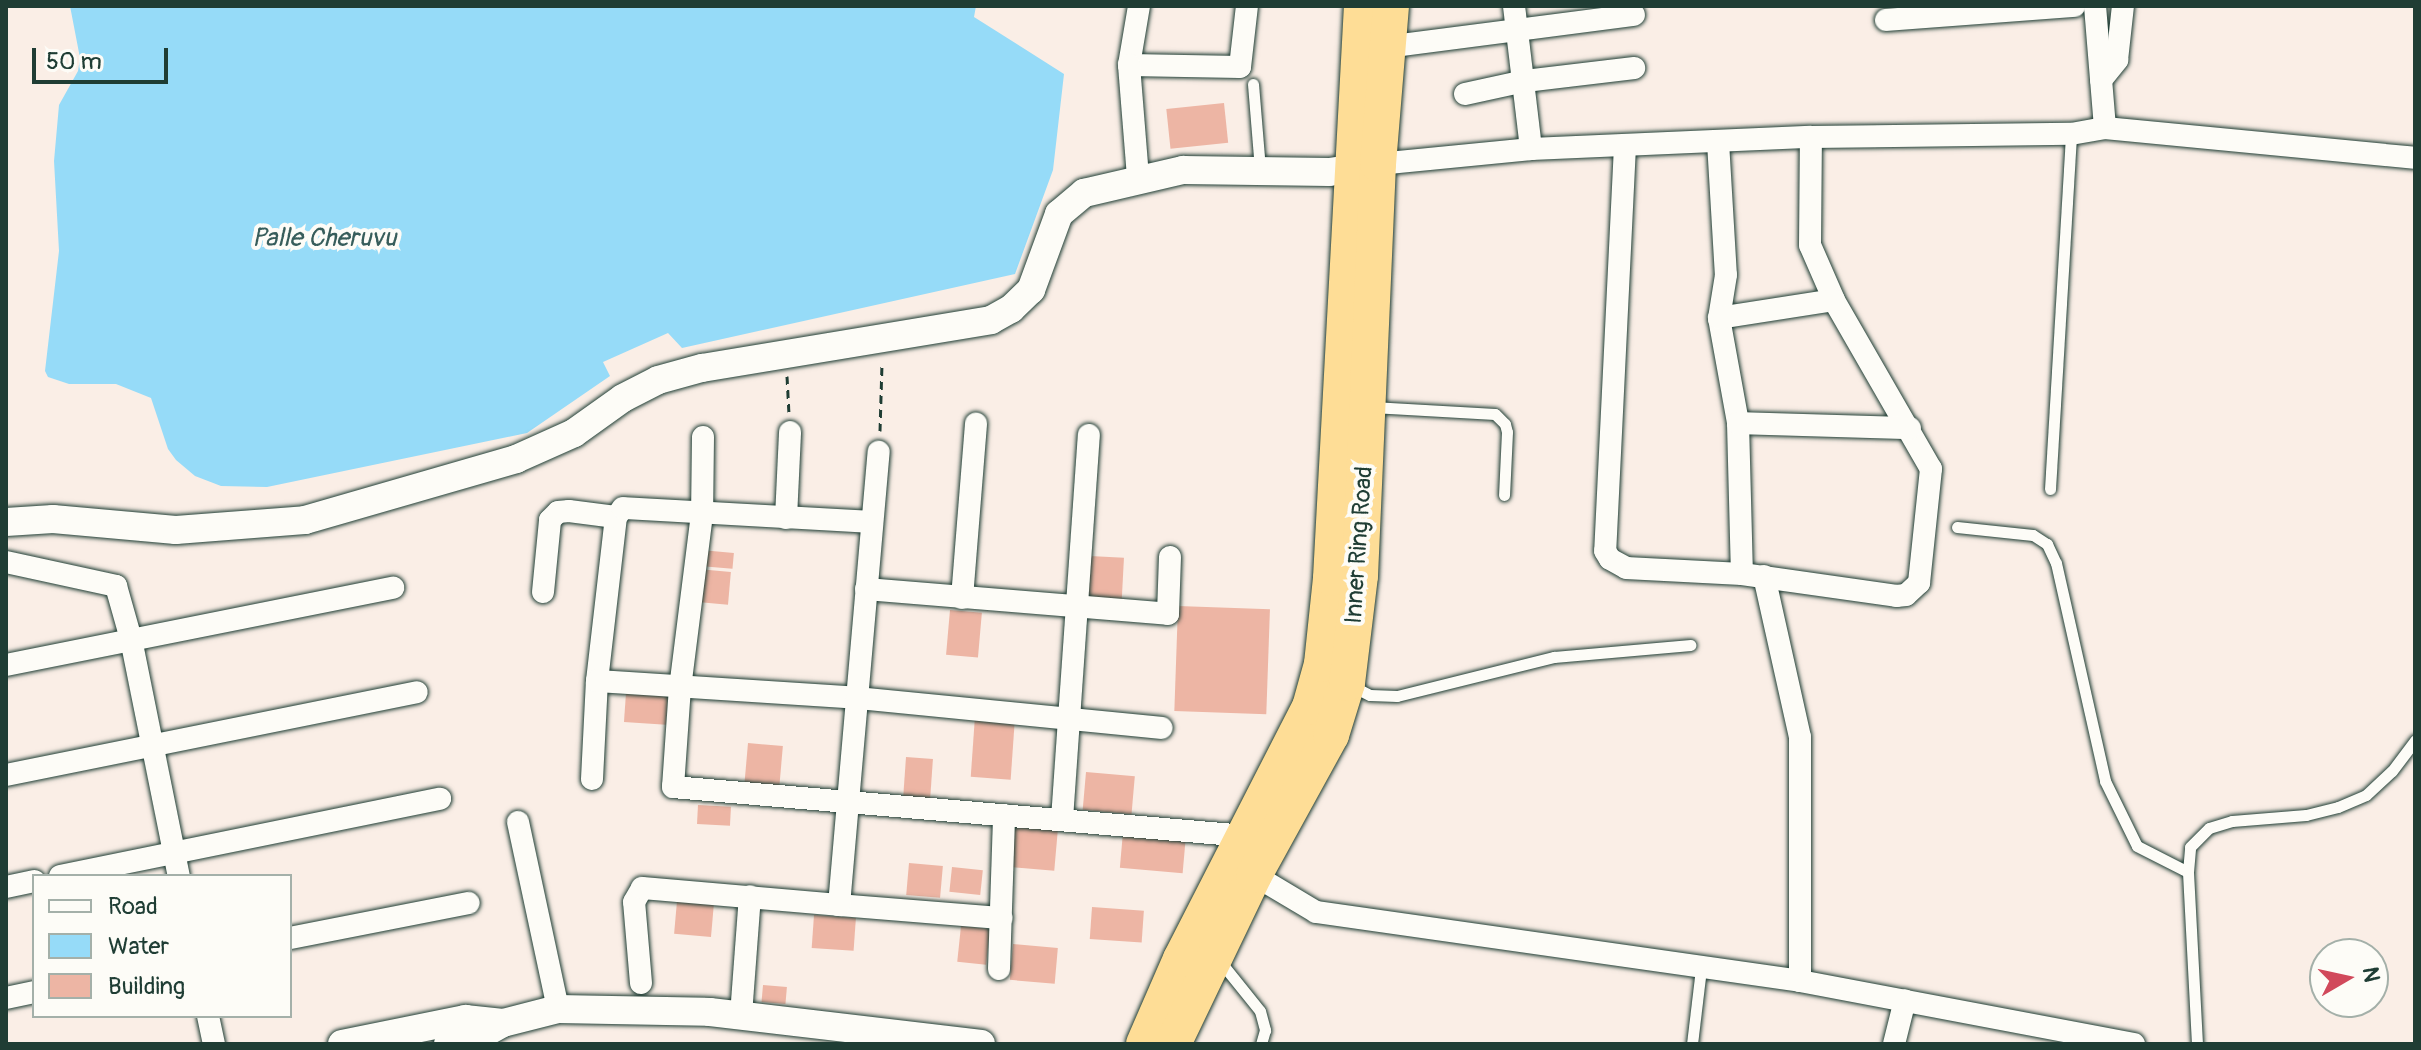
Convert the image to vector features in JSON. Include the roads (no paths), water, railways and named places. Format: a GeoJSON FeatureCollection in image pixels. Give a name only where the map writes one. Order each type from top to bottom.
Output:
{"type":"FeatureCollection","features":[{"type":"Feature","properties":{"kind":"highway","name":"Inner Ring Road"},"geometry":{"type":"LineString","coordinates":[[1173,1044],[1254,875],[1331,735],[1347,683],[1360,576],[1367,406],[1362,6]]}},
{"type":"Feature","properties":{"kind":"highway","name":"Inner Ring Road"},"geometry":{"type":"LineString","coordinates":[[1144,1044],[1181,959],[1310,707],[1322,664],[1364,167],[1391,6]]}},
{"type":"Feature","properties":{"kind":"street"},"geometry":{"type":"LineString","coordinates":[[1138,178],[1129,65],[1139,6]]}},
{"type":"Feature","properties":{"kind":"street"},"geometry":{"type":"LineString","coordinates":[[1129,65],[1240,67],[1247,6]]}},
{"type":"Feature","properties":{"kind":"street"},"geometry":{"type":"LineString","coordinates":[[1514,6],[1531,149]]}},
{"type":"Feature","properties":{"kind":"street"},"geometry":{"type":"LineString","coordinates":[[1886,20],[2074,6]]}},
{"type":"Feature","properties":{"kind":"street"},"geometry":{"type":"LineString","coordinates":[[2095,6],[2105,128]]}},
{"type":"Feature","properties":{"kind":"street"},"geometry":{"type":"LineString","coordinates":[[2101,80],[2117,60],[2123,6]]}},
{"type":"Feature","properties":{"kind":"street"},"geometry":{"type":"LineString","coordinates":[[1386,47],[1634,15]]}},
{"type":"Feature","properties":{"kind":"street"},"geometry":{"type":"LineString","coordinates":[[1465,94],[1525,81],[1634,68]]}},
{"type":"Feature","properties":{"kind":"street"},"geometry":{"type":"LineString","coordinates":[[6,522],[53,519],[176,530],[305,520],[516,459],[574,433],[623,398],[658,380],[702,368],[991,320],[1011,309],[1031,290],[1059,214],[1084,193],[1183,170],[1364,167],[1531,149],[1811,137],[2071,134],[2105,128],[2415,158]]}},
{"type":"Feature","properties":{"kind":"street"},"geometry":{"type":"LineString","coordinates":[[1625,146],[1605,551],[1610,559],[1626,568],[1753,575],[1896,596],[1913,590],[1919,583],[1931,469],[1834,300],[1810,245],[1811,137]]}},
{"type":"Feature","properties":{"kind":"street"},"geometry":{"type":"LineString","coordinates":[[1718,142],[1726,275],[1719,318],[1738,423],[1753,575],[1800,737],[1800,981]]}},
{"type":"Feature","properties":{"kind":"street"},"geometry":{"type":"LineString","coordinates":[[1719,318],[1834,300]]}},
{"type":"Feature","properties":{"kind":"street"},"geometry":{"type":"LineString","coordinates":[[1738,423],[1910,428]]}},
{"type":"Feature","properties":{"kind":"street"},"geometry":{"type":"LineString","coordinates":[[962,598],[976,424]]}},
{"type":"Feature","properties":{"kind":"street"},"geometry":{"type":"LineString","coordinates":[[786,518],[790,432]]}},
{"type":"Feature","properties":{"kind":"street"},"geometry":{"type":"LineString","coordinates":[[1062,819],[1089,435]]}},
{"type":"Feature","properties":{"kind":"street"},"geometry":{"type":"LineString","coordinates":[[703,437],[702,514],[680,687],[673,787],[1246,836],[1254,875],[1316,912],[1800,981],[2134,1044]]}},
{"type":"Feature","properties":{"kind":"street"},"geometry":{"type":"LineString","coordinates":[[839,905],[879,452]]}},
{"type":"Feature","properties":{"kind":"street"},"geometry":{"type":"LineString","coordinates":[[592,779],[597,681],[616,517],[623,508],[871,522]]}},
{"type":"Feature","properties":{"kind":"street"},"geometry":{"type":"LineString","coordinates":[[543,592],[550,520],[558,512],[569,511],[616,517]]}},
{"type":"Feature","properties":{"kind":"street"},"geometry":{"type":"LineString","coordinates":[[866,589],[1077,609],[1168,614],[1170,557]]}},
{"type":"Feature","properties":{"kind":"street"},"geometry":{"type":"LineString","coordinates":[[6,562],[116,586],[131,639],[179,874]]}},
{"type":"Feature","properties":{"kind":"street"},"geometry":{"type":"LineString","coordinates":[[6,665],[393,588]]}},
{"type":"Feature","properties":{"kind":"street"},"geometry":{"type":"LineString","coordinates":[[597,681],[857,698],[1162,728]]}},
{"type":"Feature","properties":{"kind":"street"},"geometry":{"type":"LineString","coordinates":[[6,775],[417,692]]}},
{"type":"Feature","properties":{"kind":"street"},"geometry":{"type":"LineString","coordinates":[[70,874],[440,799]]}},
{"type":"Feature","properties":{"kind":"street"},"geometry":{"type":"LineString","coordinates":[[999,969],[1004,815]]}},
{"type":"Feature","properties":{"kind":"street"},"geometry":{"type":"LineString","coordinates":[[518,822],[558,1009]]}},
{"type":"Feature","properties":{"kind":"street"},"geometry":{"type":"LineString","coordinates":[[6,887],[32,881]]}},
{"type":"Feature","properties":{"kind":"street"},"geometry":{"type":"LineString","coordinates":[[641,983],[634,902],[642,888],[1001,918]]}},
{"type":"Feature","properties":{"kind":"street"},"geometry":{"type":"LineString","coordinates":[[741,1015],[750,896]]}},
{"type":"Feature","properties":{"kind":"street"},"geometry":{"type":"LineString","coordinates":[[292,938],[469,903]]}},
{"type":"Feature","properties":{"kind":"street"},"geometry":{"type":"LineString","coordinates":[[6,998],[32,992]]}},
{"type":"Feature","properties":{"kind":"street"},"geometry":{"type":"LineString","coordinates":[[1894,1044],[1905,1000]]}},
{"type":"Feature","properties":{"kind":"street"},"geometry":{"type":"LineString","coordinates":[[448,1044],[474,1039],[503,1023],[558,1009],[710,1012],[981,1044]]}},
{"type":"Feature","properties":{"kind":"street"},"geometry":{"type":"LineString","coordinates":[[208,1018],[214,1044]]}},
{"type":"Feature","properties":{"kind":"street"},"geometry":{"type":"LineString","coordinates":[[342,1044],[465,1019],[503,1023]]}},
{"type":"Feature","properties":{"kind":"lane"},"geometry":{"type":"LineString","coordinates":[[1253,84],[1260,170]]}},
{"type":"Feature","properties":{"kind":"lane"},"geometry":{"type":"LineString","coordinates":[[2050,489],[2071,134]]}},
{"type":"Feature","properties":{"kind":"lane"},"geometry":{"type":"LineString","coordinates":[[1367,406],[1416,412],[1495,414],[1505,424],[1507,432],[1504,495]]}},
{"type":"Feature","properties":{"kind":"lane"},"geometry":{"type":"LineString","coordinates":[[1957,527],[2033,535],[2047,544],[2056,563],[2105,781],[2137,846],[2188,872]]}},
{"type":"Feature","properties":{"kind":"lane"},"geometry":{"type":"LineString","coordinates":[[1347,683],[1370,695],[1397,696],[1554,657],[1690,645]]}},
{"type":"Feature","properties":{"kind":"lane"},"geometry":{"type":"LineString","coordinates":[[2197,1044],[2188,872],[2190,847],[2209,828],[2232,821],[2306,815],[2338,807],[2366,795],[2392,771],[2415,740]]}},
{"type":"Feature","properties":{"kind":"lane"},"geometry":{"type":"LineString","coordinates":[[1216,957],[1260,1011],[1265,1030],[1261,1044]]}},
{"type":"Feature","properties":{"kind":"lane"},"geometry":{"type":"LineString","coordinates":[[1692,1044],[1701,969]]}},
{"type":"Feature","properties":{"kind":"water","name":"Palle Cheruvu"},"geometry":{"type":"Polygon","coordinates":[[[70,6],[976,6],[974,17],[1064,74],[1053,170],[1015,274],[682,348],[668,333],[603,362],[610,376],[527,433],[267,487],[221,486],[195,476],[176,460],[168,449],[151,398],[116,384],[69,384],[48,377],[45,371],[59,251],[54,161],[59,105],[78,71],[80,58],[70,6]]]}}]}
